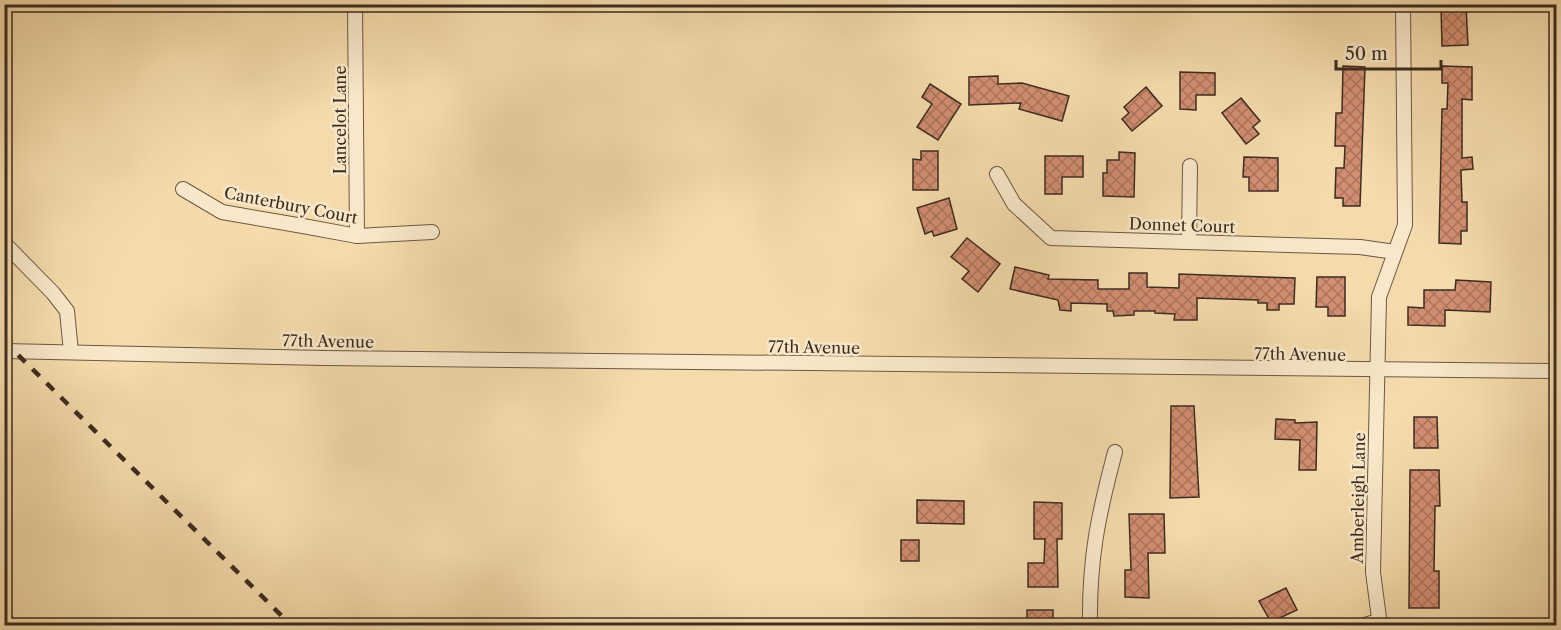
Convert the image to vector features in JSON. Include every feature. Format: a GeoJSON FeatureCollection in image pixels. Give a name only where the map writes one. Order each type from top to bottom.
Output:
{"type":"FeatureCollection","features":[{"type":"Feature","properties":{"kind":"street","name":"Lancelot Lane"},"geometry":{"type":"LineString","coordinates":[[355,4],[357,236]]}},
{"type":"Feature","properties":{"kind":"street","name":"Amberleigh Lane"},"geometry":{"type":"LineString","coordinates":[[1379,623],[1373,572],[1379,297],[1405,225],[1402,4]]}},
{"type":"Feature","properties":{"kind":"street"},"geometry":{"type":"LineString","coordinates":[[1189,242],[1190,166]]}},
{"type":"Feature","properties":{"kind":"street","name":"Donnet Court"},"geometry":{"type":"LineString","coordinates":[[997,174],[1014,204],[1052,238],[1360,247],[1395,252]]}},
{"type":"Feature","properties":{"kind":"street","name":"Canterbury Court"},"geometry":{"type":"LineString","coordinates":[[183,189],[222,212],[357,236],[432,232]]}},
{"type":"Feature","properties":{"kind":"street"},"geometry":{"type":"LineString","coordinates":[[4,243],[53,293],[67,311],[71,352]]}},
{"type":"Feature","properties":{"kind":"street","name":"77th Avenue"},"geometry":{"type":"LineString","coordinates":[[4,351],[324,358],[1377,371],[1557,371]]}},
{"type":"Feature","properties":{"kind":"street"},"geometry":{"type":"LineString","coordinates":[[1090,626],[1092,556],[1097,521],[1116,452]]}},
{"type":"Feature","properties":{"kind":"street"},"geometry":{"type":"LineString","coordinates":[[4,618],[11,626]]}},
{"type":"Feature","properties":{"kind":"street"},"geometry":{"type":"LineString","coordinates":[[1362,626],[1379,623]]}},
{"type":"Feature","properties":{"kind":"building"},"geometry":{"type":"Polygon","coordinates":[[[1466,6],[1468,45],[1442,46],[1441,7],[1466,6]]]}},
{"type":"Feature","properties":{"kind":"building"},"geometry":{"type":"Polygon","coordinates":[[[1343,66],[1365,67],[1360,206],[1343,206],[1343,198],[1335,198],[1336,168],[1344,168],[1345,146],[1335,146],[1336,113],[1342,113],[1343,66]]]}},
{"type":"Feature","properties":{"kind":"building"},"geometry":{"type":"Polygon","coordinates":[[[1442,66],[1472,67],[1472,100],[1462,99],[1462,158],[1472,157],[1473,169],[1461,170],[1462,202],[1467,202],[1467,231],[1461,231],[1461,244],[1439,243],[1442,109],[1447,109],[1448,83],[1442,83],[1442,66]]]}},
{"type":"Feature","properties":{"kind":"building"},"geometry":{"type":"Polygon","coordinates":[[[1180,72],[1215,73],[1215,95],[1196,95],[1196,110],[1180,109],[1180,72]]]}},
{"type":"Feature","properties":{"kind":"building"},"geometry":{"type":"Polygon","coordinates":[[[998,76],[998,84],[1022,83],[1069,96],[1062,121],[1019,109],[1021,103],[969,105],[969,77],[998,76]]]}},
{"type":"Feature","properties":{"kind":"building"},"geometry":{"type":"Polygon","coordinates":[[[930,84],[961,104],[938,140],[917,127],[932,104],[922,97],[930,84]]]}},
{"type":"Feature","properties":{"kind":"building"},"geometry":{"type":"Polygon","coordinates":[[[1146,87],[1162,106],[1132,131],[1122,119],[1129,113],[1124,107],[1146,87]]]}},
{"type":"Feature","properties":{"kind":"building"},"geometry":{"type":"Polygon","coordinates":[[[1241,98],[1260,121],[1253,127],[1259,134],[1246,144],[1222,113],[1241,98]]]}},
{"type":"Feature","properties":{"kind":"building"},"geometry":{"type":"Polygon","coordinates":[[[921,151],[938,151],[938,190],[913,190],[913,159],[921,160],[921,151]]]}},
{"type":"Feature","properties":{"kind":"building"},"geometry":{"type":"Polygon","coordinates":[[[1119,152],[1135,153],[1134,197],[1103,196],[1103,173],[1107,173],[1107,160],[1119,160],[1119,152]]]}},
{"type":"Feature","properties":{"kind":"building"},"geometry":{"type":"Polygon","coordinates":[[[1045,156],[1083,156],[1083,177],[1062,177],[1062,194],[1045,194],[1045,156]]]}},
{"type":"Feature","properties":{"kind":"building"},"geometry":{"type":"Polygon","coordinates":[[[1244,157],[1278,158],[1278,191],[1249,191],[1249,177],[1243,177],[1244,157]]]}},
{"type":"Feature","properties":{"kind":"building"},"geometry":{"type":"Polygon","coordinates":[[[949,198],[957,229],[934,236],[932,231],[925,234],[917,208],[949,198]]]}},
{"type":"Feature","properties":{"kind":"building"},"geometry":{"type":"Polygon","coordinates":[[[967,238],[1000,264],[978,292],[962,279],[969,271],[951,257],[967,238]]]}},
{"type":"Feature","properties":{"kind":"building"},"geometry":{"type":"Polygon","coordinates":[[[1015,267],[1049,275],[1048,279],[1098,280],[1098,289],[1129,289],[1129,273],[1147,273],[1147,287],[1179,288],[1179,274],[1295,278],[1294,304],[1279,304],[1279,310],[1267,310],[1267,303],[1258,303],[1258,300],[1197,298],[1197,320],[1174,320],[1175,314],[1155,313],[1155,311],[1134,311],[1134,315],[1114,316],[1113,311],[1107,311],[1107,304],[1071,303],[1071,311],[1060,310],[1058,300],[1010,289],[1015,267]]]}},
{"type":"Feature","properties":{"kind":"building"},"geometry":{"type":"Polygon","coordinates":[[[1317,277],[1345,277],[1345,316],[1328,316],[1328,307],[1316,307],[1317,277]]]}},
{"type":"Feature","properties":{"kind":"building"},"geometry":{"type":"Polygon","coordinates":[[[1456,280],[1491,282],[1490,312],[1445,310],[1445,326],[1408,325],[1408,307],[1424,308],[1424,290],[1455,290],[1456,280]]]}},
{"type":"Feature","properties":{"kind":"building"},"geometry":{"type":"Polygon","coordinates":[[[1171,406],[1194,406],[1199,497],[1170,498],[1171,406]]]}},
{"type":"Feature","properties":{"kind":"building"},"geometry":{"type":"Polygon","coordinates":[[[1414,417],[1437,417],[1438,448],[1414,448],[1414,417]]]}},
{"type":"Feature","properties":{"kind":"building"},"geometry":{"type":"Polygon","coordinates":[[[1276,419],[1295,420],[1295,423],[1317,422],[1316,470],[1299,470],[1300,440],[1275,439],[1276,419]]]}},
{"type":"Feature","properties":{"kind":"building"},"geometry":{"type":"Polygon","coordinates":[[[1410,470],[1439,470],[1440,506],[1435,506],[1434,571],[1439,571],[1439,608],[1409,608],[1410,470]]]}},
{"type":"Feature","properties":{"kind":"building"},"geometry":{"type":"Polygon","coordinates":[[[917,500],[964,501],[964,524],[917,523],[917,500]]]}},
{"type":"Feature","properties":{"kind":"building"},"geometry":{"type":"Polygon","coordinates":[[[1034,502],[1062,503],[1062,539],[1057,539],[1058,587],[1028,587],[1028,563],[1044,563],[1045,539],[1034,539],[1034,502]]]}},
{"type":"Feature","properties":{"kind":"building"},"geometry":{"type":"Polygon","coordinates":[[[1129,514],[1164,514],[1165,553],[1148,553],[1149,598],[1125,597],[1125,570],[1131,570],[1129,514]]]}},
{"type":"Feature","properties":{"kind":"building"},"geometry":{"type":"Polygon","coordinates":[[[901,540],[919,540],[919,561],[901,561],[901,540]]]}},
{"type":"Feature","properties":{"kind":"building"},"geometry":{"type":"Polygon","coordinates":[[[1286,588],[1297,610],[1271,622],[1259,601],[1286,588]]]}},
{"type":"Feature","properties":{"kind":"building"},"geometry":{"type":"Polygon","coordinates":[[[1027,610],[1053,610],[1053,626],[1027,626],[1027,610]]]}},
{"type":"Feature","properties":{"kind":"railway"},"geometry":{"type":"LineString","coordinates":[[4,341],[292,626]]}}]}
